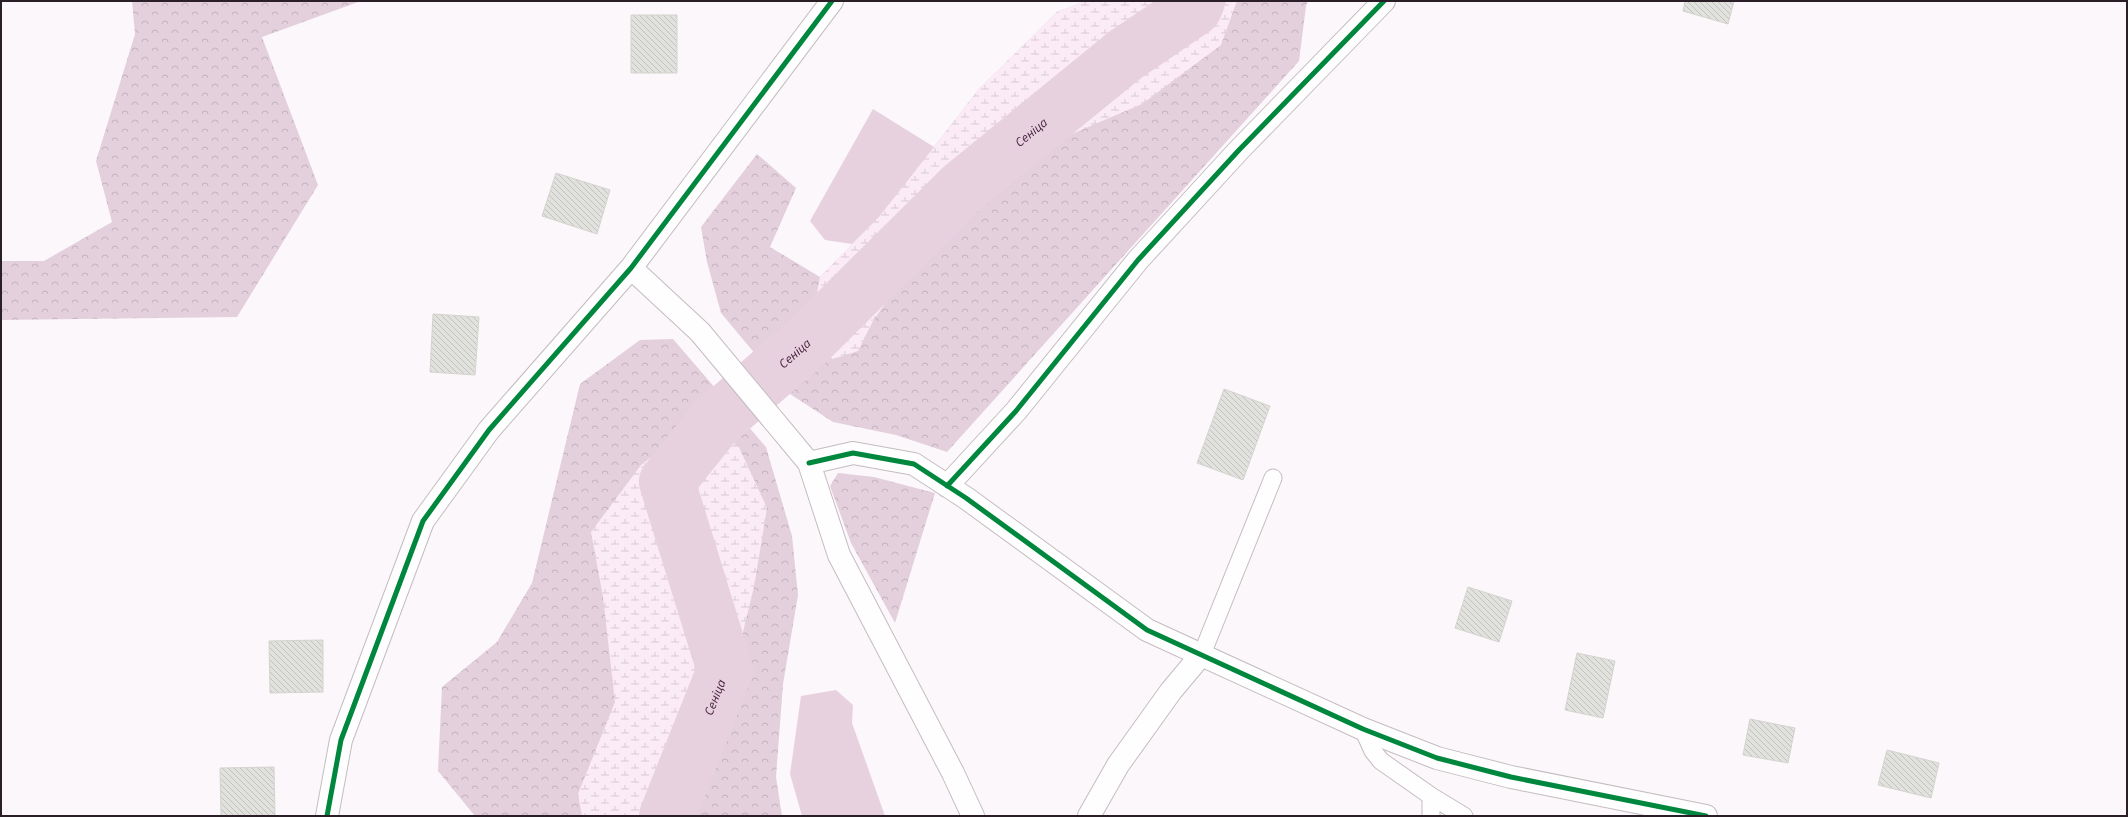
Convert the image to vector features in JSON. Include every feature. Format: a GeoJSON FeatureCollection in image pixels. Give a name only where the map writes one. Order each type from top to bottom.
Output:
{"type":"FeatureCollection","features":[{"type":"Feature","properties":{"kind":"street"},"geometry":{"type":"LineString","coordinates":[[327,816],[341,740],[423,521],[489,430],[631,268],[832,1]]}},
{"type":"Feature","properties":{"kind":"street"},"geometry":{"type":"LineString","coordinates":[[947,486],[1016,412],[1138,260],[1239,150],[1384,1]]}},
{"type":"Feature","properties":{"kind":"street"},"geometry":{"type":"LineString","coordinates":[[631,268],[700,332],[810,463],[839,555],[953,773],[973,816]]}},
{"type":"Feature","properties":{"kind":"street"},"geometry":{"type":"LineString","coordinates":[[810,463],[853,453],[914,464],[947,486],[1147,630],[1363,729],[1444,760],[1511,777],[1648,810],[1706,816]]}},
{"type":"Feature","properties":{"kind":"street"},"geometry":{"type":"LineString","coordinates":[[1089,816],[1118,765],[1171,691],[1202,654]]}},
{"type":"Feature","properties":{"kind":"lane"},"geometry":{"type":"LineString","coordinates":[[1202,654],[1273,478]]}},
{"type":"Feature","properties":{"kind":"lane"},"geometry":{"type":"LineString","coordinates":[[1363,729],[1373,751],[1381,761],[1431,796],[1464,816]]}},
{"type":"Feature","properties":{"kind":"lane"},"geometry":{"type":"LineString","coordinates":[[1431,796],[1431,816]]}},
{"type":"Feature","properties":{"kind":"green space"},"geometry":{"type":"Polygon","coordinates":[[[132,1],[361,1],[262,37],[318,185],[237,317],[1,320],[1,261],[44,261],[112,222],[96,161],[135,34],[132,1]]]}},
{"type":"Feature","properties":{"kind":"green space"},"geometry":{"type":"Polygon","coordinates":[[[1086,1],[1308,1],[1306,6],[1299,61],[947,452],[896,435],[833,422],[787,392],[721,313],[707,262],[701,227],[757,154],[796,188],[770,247],[820,277],[878,218],[979,89],[1057,12],[1086,1]]]}},
{"type":"Feature","properties":{"kind":"green space"},"geometry":{"type":"Polygon","coordinates":[[[1086,1],[1237,1],[1221,45],[1142,104],[1053,142],[978,200],[909,269],[873,321],[858,351],[833,359],[807,342],[820,277],[878,218],[979,89],[1057,12],[1086,1]]]}},
{"type":"Feature","properties":{"kind":"green space"},"geometry":{"type":"Polygon","coordinates":[[[673,339],[766,447],[792,536],[798,595],[783,684],[776,777],[782,816],[475,816],[438,771],[442,687],[497,642],[532,583],[580,384],[640,340],[673,339]]]}},
{"type":"Feature","properties":{"kind":"green space"},"geometry":{"type":"Polygon","coordinates":[[[699,421],[715,422],[739,447],[767,508],[754,587],[721,722],[693,816],[582,816],[578,794],[615,702],[603,597],[591,532],[641,465],[699,421]]]}},
{"type":"Feature","properties":{"kind":"green space"},"geometry":{"type":"Polygon","coordinates":[[[838,473],[874,477],[935,493],[895,623],[851,543],[830,486],[838,473]]]}},
{"type":"Feature","properties":{"kind":"shaded area"},"geometry":{"type":"Polygon","coordinates":[[[873,109],[934,147],[878,218],[852,244],[825,240],[810,221],[873,109]]]}},
{"type":"Feature","properties":{"kind":"shaded area"},"geometry":{"type":"Polygon","coordinates":[[[836,690],[853,705],[852,723],[885,816],[802,816],[790,774],[801,696],[836,690]]]}},
{"type":"Feature","properties":{"kind":"building"},"geometry":{"type":"Polygon","coordinates":[[[1685,1],[1734,1],[1728,24],[1683,11],[1685,1]]]}},
{"type":"Feature","properties":{"kind":"building"},"geometry":{"type":"Polygon","coordinates":[[[631,15],[677,15],[677,73],[631,73],[631,15]]]}},
{"type":"Feature","properties":{"kind":"building"},"geometry":{"type":"Polygon","coordinates":[[[556,173],[610,190],[597,234],[542,216],[556,173]]]}},
{"type":"Feature","properties":{"kind":"building"},"geometry":{"type":"Polygon","coordinates":[[[433,314],[479,317],[475,375],[430,372],[433,314]]]}},
{"type":"Feature","properties":{"kind":"building"},"geometry":{"type":"Polygon","coordinates":[[[1224,389],[1270,406],[1243,480],[1197,463],[1224,389]]]}},
{"type":"Feature","properties":{"kind":"building"},"geometry":{"type":"Polygon","coordinates":[[[1468,587],[1512,601],[1499,642],[1455,628],[1468,587]]]}},
{"type":"Feature","properties":{"kind":"building"},"geometry":{"type":"Polygon","coordinates":[[[323,640],[323,692],[270,693],[269,641],[323,640]]]}},
{"type":"Feature","properties":{"kind":"building"},"geometry":{"type":"Polygon","coordinates":[[[1577,653],[1615,661],[1603,718],[1565,710],[1577,653]]]}},
{"type":"Feature","properties":{"kind":"building"},"geometry":{"type":"Polygon","coordinates":[[[1750,719],[1795,728],[1788,763],[1743,755],[1750,719]]]}},
{"type":"Feature","properties":{"kind":"building"},"geometry":{"type":"Polygon","coordinates":[[[1887,750],[1939,763],[1931,798],[1878,785],[1887,750]]]}},
{"type":"Feature","properties":{"kind":"building"},"geometry":{"type":"Polygon","coordinates":[[[274,767],[275,816],[221,816],[220,768],[274,767]]]}},
{"type":"Feature","properties":{"kind":"waterway","name":"Сеніца"},"geometry":{"type":"LineString","coordinates":[[667,816],[725,670],[667,482],[715,422],[807,342],[962,188],[1125,55],[1194,8],[1197,1]]}},
{"type":"Feature","properties":{"kind":"cycle path"},"geometry":{"type":"LineString","coordinates":[[327,816],[341,740],[423,521],[489,430],[631,268],[832,1]]}},
{"type":"Feature","properties":{"kind":"cycle path"},"geometry":{"type":"LineString","coordinates":[[947,486],[1016,411],[1138,260],[1239,150],[1384,1]]}},
{"type":"Feature","properties":{"kind":"cycle path"},"geometry":{"type":"LineString","coordinates":[[809,463],[853,453],[914,464],[966,498],[1147,630],[1363,729],[1437,758],[1511,777],[1706,816]]}}]}
